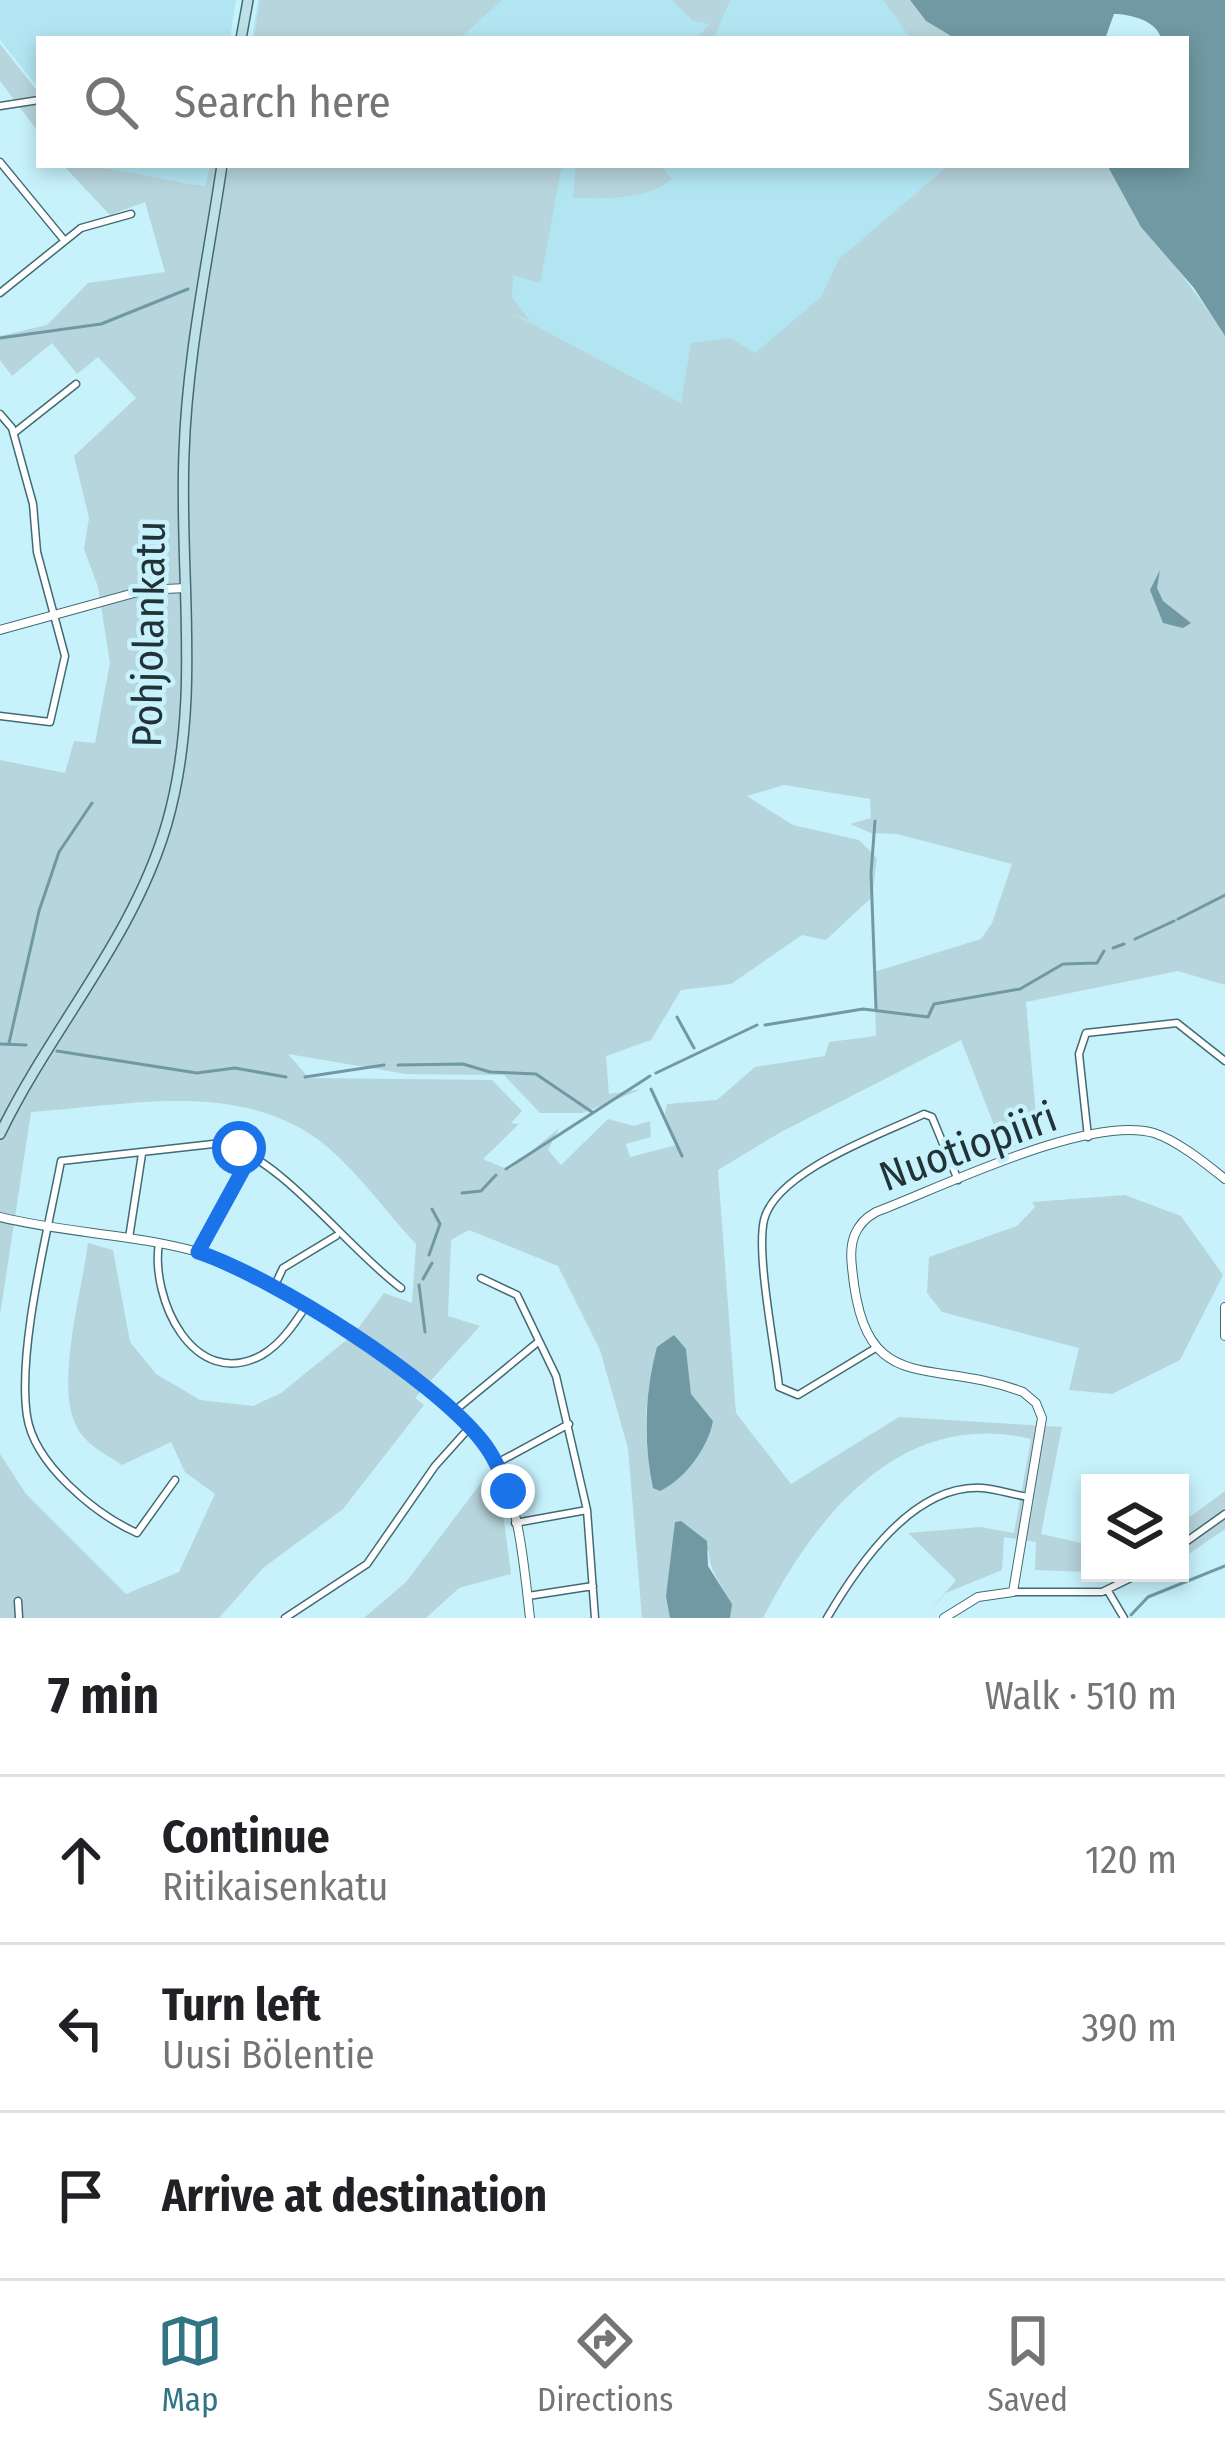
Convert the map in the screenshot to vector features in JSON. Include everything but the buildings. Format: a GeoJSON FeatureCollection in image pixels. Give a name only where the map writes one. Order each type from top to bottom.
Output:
{"type":"FeatureCollection","features":[{"type":"Feature","properties":{"kind":"main road"},"geometry":{"type":"LineString","coordinates":[[242,36],[248,0]]}},
{"type":"Feature","properties":{"kind":"main road","name":"Pohjolankatu"},"geometry":{"type":"LineString","coordinates":[[0,1134],[33,1065],[115,942],[157,855],[184,742],[188,392],[222,168]]}},
{"type":"Feature","properties":{"kind":"street"},"geometry":{"type":"LineString","coordinates":[[0,106],[36,100]]}},
{"type":"Feature","properties":{"kind":"street"},"geometry":{"type":"LineString","coordinates":[[0,162],[64,240]]}},
{"type":"Feature","properties":{"kind":"street"},"geometry":{"type":"LineString","coordinates":[[0,293],[81,228],[131,214]]}},
{"type":"Feature","properties":{"kind":"street"},"geometry":{"type":"LineString","coordinates":[[14,433],[76,384]]}},
{"type":"Feature","properties":{"kind":"street"},"geometry":{"type":"LineString","coordinates":[[0,414],[14,433],[65,656],[52,718],[43,724],[0,716]]}},
{"type":"Feature","properties":{"kind":"street"},"geometry":{"type":"LineString","coordinates":[[0,630],[146,590],[186,588]]}},
{"type":"Feature","properties":{"kind":"street"},"geometry":{"type":"LineString","coordinates":[[1088,1137],[1079,1054],[1086,1033],[1177,1023],[1225,1060]]}},
{"type":"Feature","properties":{"kind":"street"},"geometry":{"type":"LineString","coordinates":[[958,1180],[932,1117],[924,1114],[823,1162],[794,1180],[770,1206],[764,1239],[779,1388],[792,1396],[806,1392],[874,1349],[901,1364],[1011,1387],[1032,1398],[1042,1427],[1013,1592]]}},
{"type":"Feature","properties":{"kind":"street","name":"Nuotiopiiri"},"geometry":{"type":"LineString","coordinates":[[874,1349],[855,1306],[850,1256],[857,1228],[875,1212],[1048,1145],[1088,1137],[1157,1134],[1225,1179]]}},
{"type":"Feature","properties":{"kind":"street"},"geometry":{"type":"LineString","coordinates":[[175,1480],[136,1534],[47,1463],[27,1418],[26,1368],[61,1161],[222,1143],[251,1155],[401,1288]]}},
{"type":"Feature","properties":{"kind":"street"},"geometry":{"type":"LineString","coordinates":[[129,1238],[142,1154]]}},
{"type":"Feature","properties":{"kind":"street"},"geometry":{"type":"LineString","coordinates":[[198,1252],[251,1155]]}},
{"type":"Feature","properties":{"kind":"street"},"geometry":{"type":"LineString","coordinates":[[0,1217],[198,1252],[275,1285],[454,1412],[496,1463],[515,1523],[530,1617],[516,1618]]}},
{"type":"Feature","properties":{"kind":"street"},"geometry":{"type":"LineString","coordinates":[[275,1285],[283,1268],[337,1235]]}},
{"type":"Feature","properties":{"kind":"street"},"geometry":{"type":"LineString","coordinates":[[159,1243],[158,1270],[167,1314],[179,1333],[208,1356],[241,1361],[261,1356],[279,1342],[307,1306]]}},
{"type":"Feature","properties":{"kind":"street"},"geometry":{"type":"LineString","coordinates":[[482,1278],[517,1295],[556,1376],[587,1510],[595,1618]]}},
{"type":"Feature","properties":{"kind":"street"},"geometry":{"type":"LineString","coordinates":[[1225,1307],[1225,1336]]}},
{"type":"Feature","properties":{"kind":"street"},"geometry":{"type":"LineString","coordinates":[[454,1412],[538,1342]]}},
{"type":"Feature","properties":{"kind":"street"},"geometry":{"type":"LineString","coordinates":[[496,1463],[569,1424]]}},
{"type":"Feature","properties":{"kind":"street"},"geometry":{"type":"LineString","coordinates":[[285,1618],[368,1564],[435,1466],[470,1427]]}},
{"type":"Feature","properties":{"kind":"street"},"geometry":{"type":"LineString","coordinates":[[826,1618],[871,1546],[929,1504],[981,1488],[1029,1497]]}},
{"type":"Feature","properties":{"kind":"street"},"geometry":{"type":"LineString","coordinates":[[515,1523],[587,1510]]}},
{"type":"Feature","properties":{"kind":"street"},"geometry":{"type":"LineString","coordinates":[[1189,1540],[1225,1514]]}},
{"type":"Feature","properties":{"kind":"street"},"geometry":{"type":"LineString","coordinates":[[944,1618],[978,1597],[1108,1591],[1124,1582]]}},
{"type":"Feature","properties":{"kind":"street"},"geometry":{"type":"LineString","coordinates":[[528,1597],[593,1586]]}},
{"type":"Feature","properties":{"kind":"street"},"geometry":{"type":"LineString","coordinates":[[1108,1591],[1123,1618]]}},
{"type":"Feature","properties":{"kind":"street"},"geometry":{"type":"LineString","coordinates":[[18,1601],[19,1618]]}},
{"type":"Feature","properties":{"kind":"shaded area"},"geometry":{"type":"Polygon","coordinates":[[[0,0],[236,0],[230,36],[36,36],[36,85],[0,40],[0,0]]]}},
{"type":"Feature","properties":{"kind":"shaded area"},"geometry":{"type":"Polygon","coordinates":[[[258,0],[883,0],[936,36],[252,36],[258,0]]]}},
{"type":"Feature","properties":{"kind":"shaded area"},"geometry":{"type":"Polygon","coordinates":[[[260,0],[502,0],[462,36],[254,36],[260,0]]]}},
{"type":"Feature","properties":{"kind":"shaded area"},"geometry":{"type":"Polygon","coordinates":[[[672,0],[730,0],[715,36],[698,36],[710,24],[693,21],[672,0]]]}},
{"type":"Feature","properties":{"kind":"shaded area"},"geometry":{"type":"Polygon","coordinates":[[[883,0],[910,0],[926,21],[951,36],[909,36],[883,0]]]}},
{"type":"Feature","properties":{"kind":"shaded area"},"geometry":{"type":"Polygon","coordinates":[[[910,0],[1225,0],[1225,336],[1194,288],[1141,227],[1109,168],[1189,168],[1189,36],[1160,36],[1149,23],[1114,14],[1106,36],[951,36],[926,21],[910,0]]]}},
{"type":"Feature","properties":{"kind":"shaded area"},"geometry":{"type":"Polygon","coordinates":[[[0,44],[36,89],[36,129],[0,81],[0,44]]]}},
{"type":"Feature","properties":{"kind":"shaded area"},"geometry":{"type":"Polygon","coordinates":[[[66,168],[115,170],[205,186],[209,168],[218,168],[218,179],[230,168],[561,168],[540,283],[513,275],[512,297],[530,321],[512,313],[681,403],[691,343],[730,338],[755,353],[821,297],[839,259],[945,168],[1109,168],[1225,336],[1225,985],[1178,971],[1026,1002],[1038,1138],[1004,1151],[961,1040],[781,1132],[718,1170],[736,1413],[791,1484],[899,1417],[1062,1427],[1041,1534],[1081,1543],[1081,1572],[1035,1570],[1036,1542],[1004,1537],[1002,1570],[946,1593],[924,1618],[956,1580],[908,1533],[980,1527],[1014,1533],[1031,1439],[984,1434],[942,1439],[903,1455],[868,1478],[809,1542],[763,1618],[730,1618],[709,1551],[671,1553],[670,1618],[642,1618],[628,1448],[600,1350],[558,1266],[469,1230],[451,1240],[448,1316],[480,1326],[415,1398],[424,1405],[343,1509],[263,1568],[219,1618],[0,1618],[0,1454],[26,1494],[126,1594],[179,1572],[215,1494],[185,1472],[171,1442],[122,1465],[94,1447],[78,1429],[69,1403],[69,1358],[88,1243],[113,1250],[130,1342],[156,1374],[200,1400],[253,1406],[281,1393],[354,1334],[384,1293],[412,1303],[416,1244],[354,1173],[313,1136],[247,1108],[139,1102],[31,1112],[0,1315],[0,760],[65,773],[74,741],[95,743],[110,663],[98,587],[84,549],[89,518],[74,456],[136,398],[98,357],[77,374],[52,343],[12,376],[0,360],[0,336],[47,325],[88,283],[165,272],[145,202],[110,215],[66,168]],[[784,785],[747,796],[793,825],[859,840],[877,858],[872,897],[826,940],[802,935],[731,984],[681,990],[651,1040],[606,1056],[609,1094],[642,1089],[583,1113],[540,1113],[504,1075],[406,1074],[288,1054],[309,1078],[492,1080],[522,1111],[511,1123],[519,1124],[483,1159],[509,1170],[559,1128],[548,1150],[561,1165],[608,1119],[634,1126],[650,1121],[651,1137],[626,1144],[630,1157],[677,1145],[665,1114],[667,1104],[717,1100],[755,1067],[825,1056],[829,1042],[876,1036],[874,972],[981,939],[992,923],[1012,864],[897,834],[871,833],[850,824],[871,818],[870,799],[784,785]],[[686,1349],[659,1379],[647,1404],[650,1472],[697,1456],[713,1421],[691,1394],[686,1349]]]}},
{"type":"Feature","properties":{"kind":"shaded area"},"geometry":{"type":"Polygon","coordinates":[[[100,168],[208,168],[205,186],[100,168]]]}},
{"type":"Feature","properties":{"kind":"shaded area"},"geometry":{"type":"Polygon","coordinates":[[[242,168],[978,168],[699,413],[242,168]]]}},
{"type":"Feature","properties":{"kind":"shaded area"},"geometry":{"type":"Polygon","coordinates":[[[576,168],[663,168],[672,179],[638,195],[573,198],[576,168]]]}},
{"type":"Feature","properties":{"kind":"shaded area"},"geometry":{"type":"Polygon","coordinates":[[[1160,570],[1157,588],[1163,601],[1191,623],[1183,628],[1163,623],[1150,590],[1160,570]]]}},
{"type":"Feature","properties":{"kind":"shaded area"},"geometry":{"type":"Polygon","coordinates":[[[1125,1195],[1181,1216],[1223,1275],[1180,1360],[1112,1394],[1069,1390],[1079,1348],[942,1312],[927,1293],[929,1257],[1017,1226],[1035,1207],[1032,1202],[1125,1195]]]}},
{"type":"Feature","properties":{"kind":"shaded area"},"geometry":{"type":"Polygon","coordinates":[[[674,1335],[686,1349],[691,1394],[713,1421],[694,1462],[660,1491],[653,1488],[650,1470],[648,1399],[657,1347],[674,1335]]]}},
{"type":"Feature","properties":{"kind":"shaded area"},"geometry":{"type":"Polygon","coordinates":[[[487,1475],[503,1513],[511,1574],[459,1588],[426,1618],[364,1618],[406,1582],[487,1475]]]}},
{"type":"Feature","properties":{"kind":"shaded area"},"geometry":{"type":"Polygon","coordinates":[[[1225,1491],[1225,1529],[1189,1554],[1189,1517],[1225,1491]]]}},
{"type":"Feature","properties":{"kind":"shaded area"},"geometry":{"type":"Polygon","coordinates":[[[681,1521],[707,1541],[708,1566],[732,1604],[730,1618],[670,1618],[666,1596],[675,1522],[681,1521]]]}},
{"type":"Feature","properties":{"kind":"waterway"},"geometry":{"type":"LineString","coordinates":[[0,338],[101,324],[188,289]]}},
{"type":"Feature","properties":{"kind":"waterway"},"geometry":{"type":"LineString","coordinates":[[9,1043],[39,911],[59,852],[92,803]]}},
{"type":"Feature","properties":{"kind":"waterway"},"geometry":{"type":"LineString","coordinates":[[875,821],[871,873],[876,1009]]}},
{"type":"Feature","properties":{"kind":"waterway"},"geometry":{"type":"LineString","coordinates":[[1178,919],[1225,895]]}},
{"type":"Feature","properties":{"kind":"waterway"},"geometry":{"type":"LineString","coordinates":[[1135,939],[1174,921]]}},
{"type":"Feature","properties":{"kind":"waterway"},"geometry":{"type":"LineString","coordinates":[[1113,948],[1124,944]]}},
{"type":"Feature","properties":{"kind":"waterway"},"geometry":{"type":"LineString","coordinates":[[765,1025],[863,1009],[928,1017],[934,1004],[1020,989],[1063,964],[1097,963],[1104,951]]}},
{"type":"Feature","properties":{"kind":"waterway"},"geometry":{"type":"LineString","coordinates":[[677,1017],[694,1048]]}},
{"type":"Feature","properties":{"kind":"waterway"},"geometry":{"type":"LineString","coordinates":[[656,1073],[757,1025]]}},
{"type":"Feature","properties":{"kind":"waterway"},"geometry":{"type":"LineString","coordinates":[[0,1044],[26,1045]]}},
{"type":"Feature","properties":{"kind":"waterway"},"geometry":{"type":"LineString","coordinates":[[57,1051],[197,1073],[235,1068],[286,1077]]}},
{"type":"Feature","properties":{"kind":"waterway"},"geometry":{"type":"LineString","coordinates":[[398,1065],[463,1064],[490,1072],[536,1074],[592,1112]]}},
{"type":"Feature","properties":{"kind":"waterway"},"geometry":{"type":"LineString","coordinates":[[305,1077],[384,1065]]}},
{"type":"Feature","properties":{"kind":"waterway"},"geometry":{"type":"LineString","coordinates":[[506,1169],[650,1076]]}},
{"type":"Feature","properties":{"kind":"waterway"},"geometry":{"type":"LineString","coordinates":[[651,1089],[682,1156]]}},
{"type":"Feature","properties":{"kind":"waterway"},"geometry":{"type":"LineString","coordinates":[[462,1193],[481,1191],[496,1175]]}},
{"type":"Feature","properties":{"kind":"waterway"},"geometry":{"type":"LineString","coordinates":[[429,1255],[440,1224],[432,1209]]}},
{"type":"Feature","properties":{"kind":"waterway"},"geometry":{"type":"LineString","coordinates":[[423,1279],[432,1263]]}},
{"type":"Feature","properties":{"kind":"waterway"},"geometry":{"type":"LineString","coordinates":[[419,1285],[425,1332]]}},
{"type":"Feature","properties":{"kind":"waterway"},"geometry":{"type":"LineString","coordinates":[[1131,1615],[1148,1597],[1225,1566]]}},
{"type":"Feature","properties":{"kind":"route"},"geometry":{"type":"LineString","coordinates":[[239,1148],[251,1155],[198,1252],[275,1285],[454,1412],[485,1444],[508,1491]]}}]}
